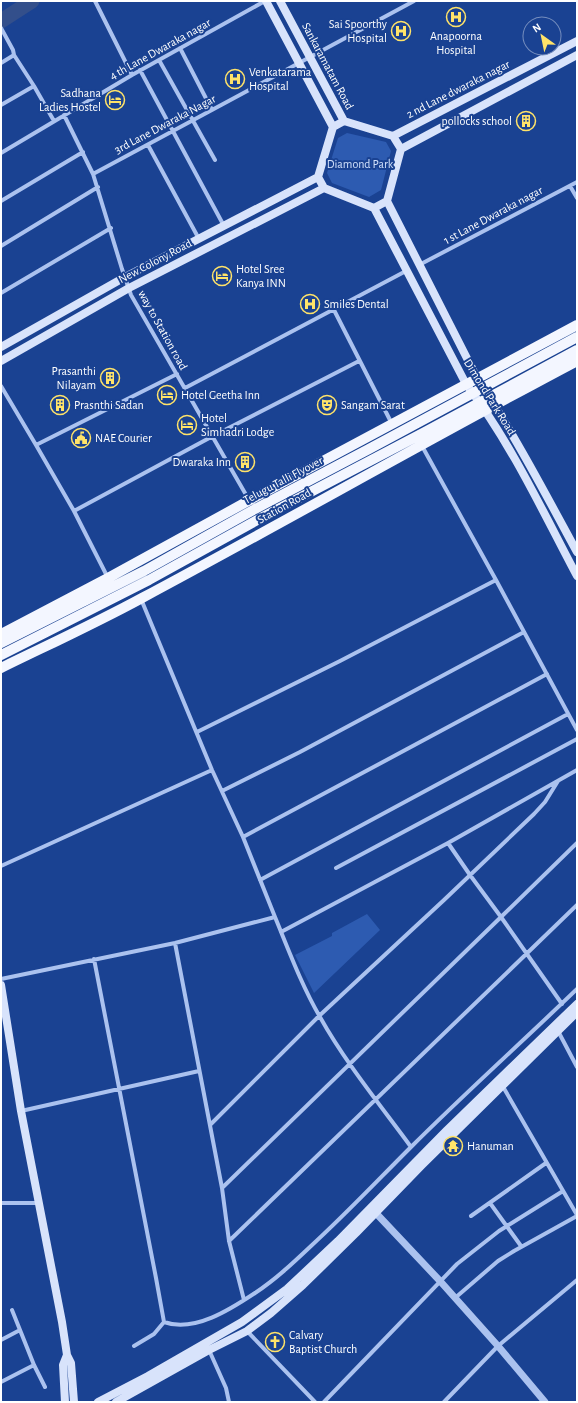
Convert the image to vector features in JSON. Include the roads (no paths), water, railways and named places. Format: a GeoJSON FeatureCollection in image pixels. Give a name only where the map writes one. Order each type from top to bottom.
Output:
{"type":"FeatureCollection","features":[{"type":"Feature","properties":{"kind":"main road","name":"Sankaramatam Road"},"geometry":{"type":"LineString","coordinates":[[265,1],[332,127]]}},
{"type":"Feature","properties":{"kind":"main road","name":"Sankaramatam Road"},"geometry":{"type":"LineString","coordinates":[[280,1],[344,121]]}},
{"type":"Feature","properties":{"kind":"main road","name":"2 nd Lane dwaraka nagar"},"geometry":{"type":"LineString","coordinates":[[393,136],[577,41]]}},
{"type":"Feature","properties":{"kind":"main road","name":"2 nd Lane dwaraka nagar"},"geometry":{"type":"LineString","coordinates":[[401,149],[577,55]]}},
{"type":"Feature","properties":{"kind":"main road"},"geometry":{"type":"LineString","coordinates":[[344,121],[393,136],[401,149],[387,201],[374,208],[324,188],[318,177],[332,127],[344,121]]}},
{"type":"Feature","properties":{"kind":"main road","name":"New Colony Road"},"geometry":{"type":"LineString","coordinates":[[1,347],[125,277],[318,177]]}},
{"type":"Feature","properties":{"kind":"main road","name":"New Colony Road"},"geometry":{"type":"LineString","coordinates":[[1,361],[129,288],[324,188]]}},
{"type":"Feature","properties":{"kind":"main road","name":"Dimond Park Road"},"geometry":{"type":"LineString","coordinates":[[387,201],[477,378],[495,404],[577,552]]}},
{"type":"Feature","properties":{"kind":"main road","name":"Dimond Park Road"},"geometry":{"type":"LineString","coordinates":[[374,208],[466,384],[485,409],[533,492],[577,576]]}},
{"type":"Feature","properties":{"kind":"main road"},"geometry":{"type":"LineString","coordinates":[[1,634],[108,578],[250,500],[577,325]]}},
{"type":"Feature","properties":{"kind":"main road","name":"Telugu Talli Flyover"},"geometry":{"type":"LineString","coordinates":[[1,643],[144,571],[255,509],[577,337]]}},
{"type":"Feature","properties":{"kind":"main road","name":"Telugu Talli Flyover"},"geometry":{"type":"LineString","coordinates":[[1,655],[149,580],[261,518],[577,350]]}},
{"type":"Feature","properties":{"kind":"main road","name":"Station Road"},"geometry":{"type":"LineString","coordinates":[[1,668],[141,599],[421,446],[485,409],[577,361]]}},
{"type":"Feature","properties":{"kind":"main road"},"geometry":{"type":"LineString","coordinates":[[1,985],[21,1112],[64,1329],[67,1355],[71,1363],[74,1402]]}},
{"type":"Feature","properties":{"kind":"main road"},"geometry":{"type":"LineString","coordinates":[[116,1402],[246,1331],[267,1317],[303,1285],[373,1211],[435,1141],[577,1004]]}},
{"type":"Feature","properties":{"kind":"main road"},"geometry":{"type":"LineString","coordinates":[[98,1402],[205,1344],[242,1322],[287,1290],[422,1165],[577,1012]]}},
{"type":"Feature","properties":{"kind":"main road"},"geometry":{"type":"LineString","coordinates":[[65,1402],[62,1365],[67,1355]]}},
{"type":"Feature","properties":{"kind":"street"},"geometry":{"type":"LineString","coordinates":[[101,1],[96,2],[132,75]]}},
{"type":"Feature","properties":{"kind":"street","name":"4 th Lane Dwaraka nagar"},"geometry":{"type":"LineString","coordinates":[[1,153],[140,70],[265,1]]}},
{"type":"Feature","properties":{"kind":"street","name":"3rd Lane Dwaraka Nagar"},"geometry":{"type":"LineString","coordinates":[[93,174],[414,1]]}},
{"type":"Feature","properties":{"kind":"street"},"geometry":{"type":"LineString","coordinates":[[1,28],[13,50],[14,55],[54,121]]}},
{"type":"Feature","properties":{"kind":"street"},"geometry":{"type":"LineString","coordinates":[[180,48],[212,110]]}},
{"type":"Feature","properties":{"kind":"street"},"geometry":{"type":"LineString","coordinates":[[1,63],[14,55]]}},
{"type":"Feature","properties":{"kind":"street"},"geometry":{"type":"LineString","coordinates":[[159,60],[215,160]]}},
{"type":"Feature","properties":{"kind":"street"},"geometry":{"type":"LineString","coordinates":[[140,70],[172,132],[224,226]]}},
{"type":"Feature","properties":{"kind":"street"},"geometry":{"type":"LineString","coordinates":[[1,105],[34,86]]}},
{"type":"Feature","properties":{"kind":"street","name":"way to Station road"},"geometry":{"type":"LineString","coordinates":[[64,114],[98,187],[125,277],[138,307],[250,500]]}},
{"type":"Feature","properties":{"kind":"street"},"geometry":{"type":"LineString","coordinates":[[148,145],[199,239]]}},
{"type":"Feature","properties":{"kind":"street"},"geometry":{"type":"LineString","coordinates":[[1,201],[83,152]]}},
{"type":"Feature","properties":{"kind":"street","name":"1 st Lane Dwaraka nagar"},"geometry":{"type":"LineString","coordinates":[[419,265],[577,182]]}},
{"type":"Feature","properties":{"kind":"street"},"geometry":{"type":"LineString","coordinates":[[570,186],[577,198]]}},
{"type":"Feature","properties":{"kind":"street"},"geometry":{"type":"LineString","coordinates":[[1,246],[98,187]]}},
{"type":"Feature","properties":{"kind":"street"},"geometry":{"type":"LineString","coordinates":[[1,293],[111,228]]}},
{"type":"Feature","properties":{"kind":"street"},"geometry":{"type":"LineString","coordinates":[[185,388],[406,271]]}},
{"type":"Feature","properties":{"kind":"street"},"geometry":{"type":"LineString","coordinates":[[334,310],[392,425]]}},
{"type":"Feature","properties":{"kind":"street"},"geometry":{"type":"LineString","coordinates":[[74,510],[359,361]]}},
{"type":"Feature","properties":{"kind":"street"},"geometry":{"type":"LineString","coordinates":[[36,445],[177,374]]}},
{"type":"Feature","properties":{"kind":"street"},"geometry":{"type":"LineString","coordinates":[[1,386],[74,510],[108,578]]}},
{"type":"Feature","properties":{"kind":"street"},"geometry":{"type":"LineString","coordinates":[[421,446],[496,580],[577,730]]}},
{"type":"Feature","properties":{"kind":"street"},"geometry":{"type":"LineString","coordinates":[[196,732],[327,668],[496,580]]}},
{"type":"Feature","properties":{"kind":"street"},"geometry":{"type":"LineString","coordinates":[[141,599],[298,972],[319,1016],[350,1064],[411,1147]]}},
{"type":"Feature","properties":{"kind":"street"},"geometry":{"type":"LineString","coordinates":[[222,791],[300,752],[524,632]]}},
{"type":"Feature","properties":{"kind":"street"},"geometry":{"type":"LineString","coordinates":[[242,837],[547,674]]}},
{"type":"Feature","properties":{"kind":"street"},"geometry":{"type":"LineString","coordinates":[[260,880],[568,714]]}},
{"type":"Feature","properties":{"kind":"street"},"geometry":{"type":"LineString","coordinates":[[336,868],[577,739]]}},
{"type":"Feature","properties":{"kind":"street"},"geometry":{"type":"LineString","coordinates":[[1,866],[212,770]]}},
{"type":"Feature","properties":{"kind":"street"},"geometry":{"type":"LineString","coordinates":[[281,932],[448,843],[577,770]]}},
{"type":"Feature","properties":{"kind":"street"},"geometry":{"type":"LineString","coordinates":[[210,1125],[319,1016],[534,814],[549,796],[558,781]]}},
{"type":"Feature","properties":{"kind":"street"},"geometry":{"type":"LineString","coordinates":[[448,843],[527,952],[562,1004]]}},
{"type":"Feature","properties":{"kind":"street"},"geometry":{"type":"LineString","coordinates":[[222,1188],[577,843]]}},
{"type":"Feature","properties":{"kind":"street"},"geometry":{"type":"LineString","coordinates":[[229,1241],[527,952],[577,906]]}},
{"type":"Feature","properties":{"kind":"street"},"geometry":{"type":"LineString","coordinates":[[1,980],[175,943],[275,918]]}},
{"type":"Feature","properties":{"kind":"street"},"geometry":{"type":"LineString","coordinates":[[175,943],[222,1188],[229,1241],[244,1300]]}},
{"type":"Feature","properties":{"kind":"street"},"geometry":{"type":"LineString","coordinates":[[94,959],[164,1322],[154,1334],[134,1346]]}},
{"type":"Feature","properties":{"kind":"street"},"geometry":{"type":"LineString","coordinates":[[164,1322],[177,1326],[187,1326],[216,1316],[244,1300],[286,1270],[341,1219],[411,1147],[577,989]]}},
{"type":"Feature","properties":{"kind":"street"},"geometry":{"type":"LineString","coordinates":[[558,1031],[577,1067]]}},
{"type":"Feature","properties":{"kind":"street"},"geometry":{"type":"LineString","coordinates":[[21,1112],[199,1070]]}},
{"type":"Feature","properties":{"kind":"street"},"geometry":{"type":"LineString","coordinates":[[454,1298],[498,1261],[521,1246],[577,1216],[502,1085]]}},
{"type":"Feature","properties":{"kind":"street"},"geometry":{"type":"LineString","coordinates":[[471,1216],[546,1163]]}},
{"type":"Feature","properties":{"kind":"street"},"geometry":{"type":"LineString","coordinates":[[324,1402],[440,1281],[475,1249],[506,1226],[563,1191]]}},
{"type":"Feature","properties":{"kind":"street"},"geometry":{"type":"LineString","coordinates":[[1,1203],[38,1203]]}},
{"type":"Feature","properties":{"kind":"street"},"geometry":{"type":"LineString","coordinates":[[490,1203],[521,1246]]}},
{"type":"Feature","properties":{"kind":"street"},"geometry":{"type":"LineString","coordinates":[[373,1211],[440,1281],[498,1346],[545,1402]]}},
{"type":"Feature","properties":{"kind":"street"},"geometry":{"type":"LineString","coordinates":[[444,1402],[498,1346],[577,1280]]}},
{"type":"Feature","properties":{"kind":"street"},"geometry":{"type":"LineString","coordinates":[[12,1310],[34,1365],[46,1387]]}},
{"type":"Feature","properties":{"kind":"street"},"geometry":{"type":"LineString","coordinates":[[1,1340],[20,1330]]}},
{"type":"Feature","properties":{"kind":"street"},"geometry":{"type":"LineString","coordinates":[[246,1331],[314,1402]]}},
{"type":"Feature","properties":{"kind":"street"},"geometry":{"type":"LineString","coordinates":[[209,1350],[226,1388],[229,1402]]}},
{"type":"Feature","properties":{"kind":"street"},"geometry":{"type":"LineString","coordinates":[[1,1382],[34,1365]]}},
{"type":"Feature","properties":{"kind":"waterway"},"geometry":{"type":"LineString","coordinates":[[1,21],[32,1]]}},
{"type":"Feature","properties":{"kind":"place","name":"Anapoorna Hospital"},"geometry":{"type":"Point","coordinates":[456,17]}},
{"type":"Feature","properties":{"kind":"place","name":"Sai Spoorthy Hospital"},"geometry":{"type":"Point","coordinates":[401,31]}},
{"type":"Feature","properties":{"kind":"place","name":"Venkatarama Hospital"},"geometry":{"type":"Point","coordinates":[235,79]}},
{"type":"Feature","properties":{"kind":"place","name":"Sadhana Ladies Hostel"},"geometry":{"type":"Point","coordinates":[115,100]}},
{"type":"Feature","properties":{"kind":"place","name":"pollocks school"},"geometry":{"type":"Point","coordinates":[526,121]}},
{"type":"Feature","properties":{"kind":"place","name":"Hotel Sree Kanya INN"},"geometry":{"type":"Point","coordinates":[222,276]}},
{"type":"Feature","properties":{"kind":"place","name":"Smiles Dental"},"geometry":{"type":"Point","coordinates":[310,304]}},
{"type":"Feature","properties":{"kind":"place","name":"Prasanthi Nilayam"},"geometry":{"type":"Point","coordinates":[110,378]}},
{"type":"Feature","properties":{"kind":"place","name":"Hotel Geetha Inn"},"geometry":{"type":"Point","coordinates":[167,395]}},
{"type":"Feature","properties":{"kind":"place","name":"Prasnthi Sadan"},"geometry":{"type":"Point","coordinates":[60,405]}},
{"type":"Feature","properties":{"kind":"place","name":"Sangam Sarat"},"geometry":{"type":"Point","coordinates":[327,405]}},
{"type":"Feature","properties":{"kind":"place","name":"Hotel Simhadri Lodge"},"geometry":{"type":"Point","coordinates":[187,425]}},
{"type":"Feature","properties":{"kind":"place","name":"NAE Courier"},"geometry":{"type":"Point","coordinates":[81,438]}},
{"type":"Feature","properties":{"kind":"place","name":"Dwaraka Inn"},"geometry":{"type":"Point","coordinates":[245,462]}},
{"type":"Feature","properties":{"kind":"place","name":"Hanuman"},"geometry":{"type":"Point","coordinates":[453,1146]}},
{"type":"Feature","properties":{"kind":"place","name":"Calvary Baptist Church"},"geometry":{"type":"Point","coordinates":[275,1342]}},
{"type":"Feature","properties":{"kind":"park label","name":"Diamond Park"},"geometry":{"type":"Point","coordinates":[360,164]}}]}
